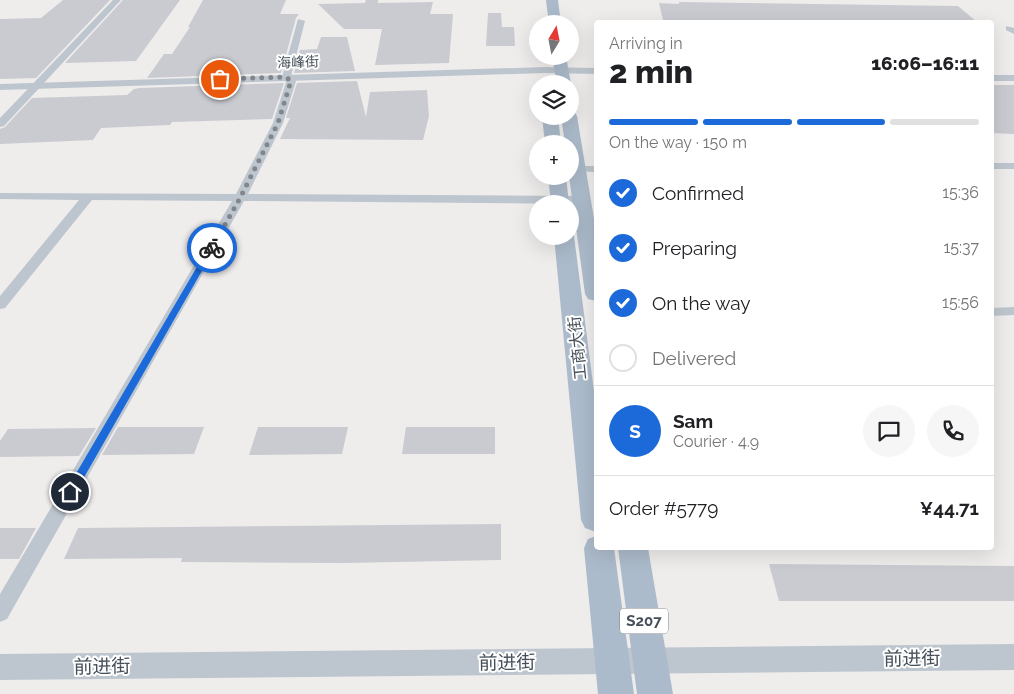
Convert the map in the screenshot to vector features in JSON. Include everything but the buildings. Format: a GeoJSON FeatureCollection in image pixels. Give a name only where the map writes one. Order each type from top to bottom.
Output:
{"type":"FeatureCollection","features":[{"type":"Feature","properties":{"kind":"main road"},"geometry":{"type":"LineString","coordinates":[[552,0],[554,15]]}},
{"type":"Feature","properties":{"kind":"main road"},"geometry":{"type":"LineString","coordinates":[[572,125],[587,169],[583,200],[594,280]]}},
{"type":"Feature","properties":{"kind":"main road","name":"工商大街"},"geometry":{"type":"LineString","coordinates":[[565,245],[594,502]]}},
{"type":"Feature","properties":{"kind":"main road","name":"S207"},"geometry":{"type":"LineString","coordinates":[[599,550],[616,694]]}},
{"type":"Feature","properties":{"kind":"main road","name":"S207"},"geometry":{"type":"LineString","coordinates":[[633,550],[655,694]]}},
{"type":"Feature","properties":{"kind":"street"},"geometry":{"type":"LineString","coordinates":[[0,124],[117,0]]}},
{"type":"Feature","properties":{"kind":"street"},"geometry":{"type":"LineString","coordinates":[[0,613],[240,198],[278,123],[291,81],[286,77],[300,21]]}},
{"type":"Feature","properties":{"kind":"street","name":"海峰街"},"geometry":{"type":"LineString","coordinates":[[0,87],[286,77],[545,70],[594,71]]}},
{"type":"Feature","properties":{"kind":"street"},"geometry":{"type":"LineString","coordinates":[[994,78],[1014,78]]}},
{"type":"Feature","properties":{"kind":"street"},"geometry":{"type":"LineString","coordinates":[[994,166],[1013,166]]}},
{"type":"Feature","properties":{"kind":"street"},"geometry":{"type":"LineString","coordinates":[[0,196],[529,202]]}},
{"type":"Feature","properties":{"kind":"street"},"geometry":{"type":"LineString","coordinates":[[0,305],[88,197]]}},
{"type":"Feature","properties":{"kind":"street"},"geometry":{"type":"LineString","coordinates":[[579,200],[583,200]]}},
{"type":"Feature","properties":{"kind":"street"},"geometry":{"type":"LineString","coordinates":[[994,312],[1014,312]]}},
{"type":"Feature","properties":{"kind":"street","name":"前进街"},"geometry":{"type":"LineString","coordinates":[[0,667],[1014,657]]}},
{"type":"Feature","properties":{"kind":"way so far"},"geometry":{"type":"LineString","coordinates":[[212,248],[278,123],[291,81],[286,77],[220,79]]}},
{"type":"Feature","properties":{"kind":"route"},"geometry":{"type":"LineString","coordinates":[[70,492],[212,248]]}}]}
